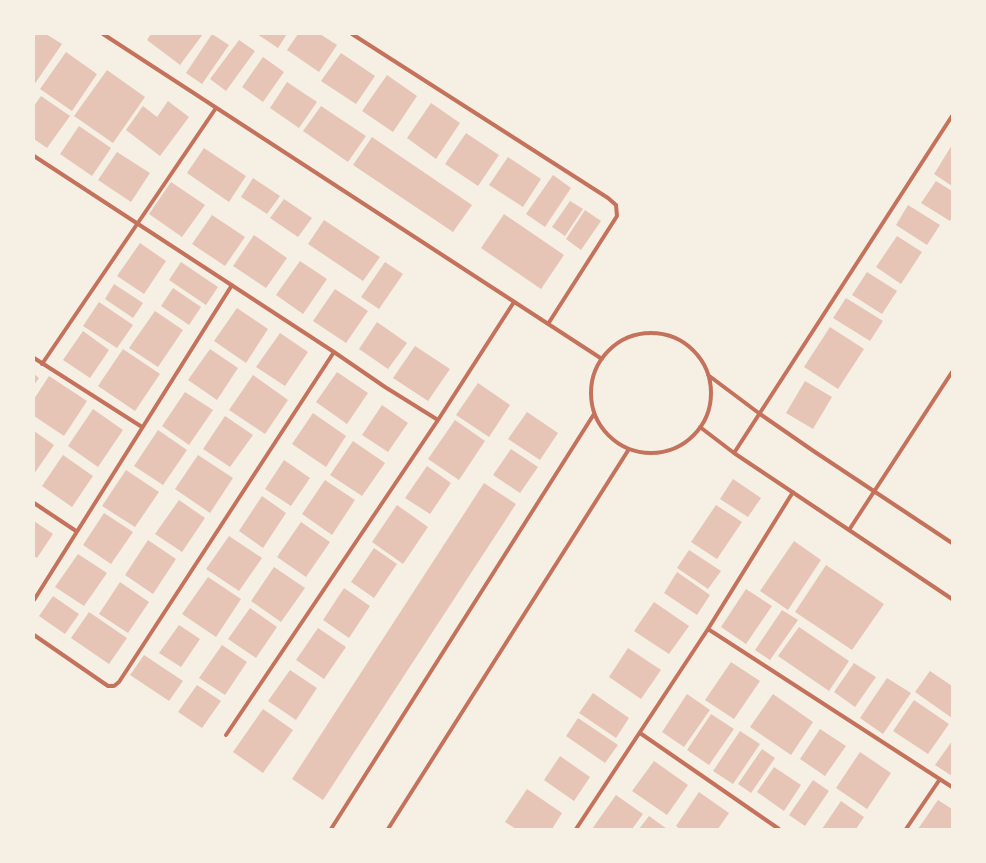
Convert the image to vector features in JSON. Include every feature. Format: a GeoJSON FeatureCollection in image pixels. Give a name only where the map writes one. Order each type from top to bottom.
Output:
{"type":"FeatureCollection","features":[{"type":"Feature","properties":{"kind":"street"},"geometry":{"type":"LineString","coordinates":[[103,34],[602,359]]}},
{"type":"Feature","properties":{"kind":"street"},"geometry":{"type":"LineString","coordinates":[[352,34],[608,198],[616,205],[617,216],[548,324]]}},
{"type":"Feature","properties":{"kind":"street"},"geometry":{"type":"LineString","coordinates":[[42,364],[216,108]]}},
{"type":"Feature","properties":{"kind":"street"},"geometry":{"type":"LineString","coordinates":[[734,453],[952,116]]}},
{"type":"Feature","properties":{"kind":"street"},"geometry":{"type":"LineString","coordinates":[[34,156],[334,352],[384,387],[438,420]]}},
{"type":"Feature","properties":{"kind":"street"},"geometry":{"type":"LineString","coordinates":[[34,600],[232,285]]}},
{"type":"Feature","properties":{"kind":"street"},"geometry":{"type":"LineString","coordinates":[[226,735],[438,420],[514,302]]}},
{"type":"Feature","properties":{"kind":"street"},"geometry":{"type":"LineString","coordinates":[[651,333],[669,336],[686,345],[699,358],[708,375],[710,399],[708,411],[700,427],[686,441],[668,450],[649,453],[629,450],[614,441],[602,429],[594,414],[591,395],[593,376],[602,359],[615,345],[632,336],[651,333]]}},
{"type":"Feature","properties":{"kind":"street"},"geometry":{"type":"LineString","coordinates":[[34,635],[108,686],[114,686],[119,682],[334,352]]}},
{"type":"Feature","properties":{"kind":"street"},"geometry":{"type":"LineString","coordinates":[[34,358],[142,427]]}},
{"type":"Feature","properties":{"kind":"street"},"geometry":{"type":"LineString","coordinates":[[850,530],[952,372]]}},
{"type":"Feature","properties":{"kind":"street"},"geometry":{"type":"LineString","coordinates":[[708,375],[760,414],[812,450],[952,543]]}},
{"type":"Feature","properties":{"kind":"street"},"geometry":{"type":"LineString","coordinates":[[331,829],[594,414]]}},
{"type":"Feature","properties":{"kind":"street"},"geometry":{"type":"LineString","coordinates":[[700,427],[734,453],[952,600]]}},
{"type":"Feature","properties":{"kind":"street"},"geometry":{"type":"LineString","coordinates":[[388,829],[629,450]]}},
{"type":"Feature","properties":{"kind":"street"},"geometry":{"type":"LineString","coordinates":[[576,829],[708,630],[793,492]]}},
{"type":"Feature","properties":{"kind":"street"},"geometry":{"type":"LineString","coordinates":[[34,503],[76,531]]}},
{"type":"Feature","properties":{"kind":"street"},"geometry":{"type":"LineString","coordinates":[[708,630],[952,787]]}},
{"type":"Feature","properties":{"kind":"street"},"geometry":{"type":"LineString","coordinates":[[640,733],[779,829]]}},
{"type":"Feature","properties":{"kind":"street"},"geometry":{"type":"LineString","coordinates":[[906,829],[940,779]]}},
{"type":"Feature","properties":{"kind":"building"},"geometry":{"type":"Polygon","coordinates":[[[36,34],[46,34],[62,44],[34,85],[34,36],[36,34]]]}},
{"type":"Feature","properties":{"kind":"building"},"geometry":{"type":"Polygon","coordinates":[[[151,34],[203,34],[180,65],[147,40],[151,34]]]}},
{"type":"Feature","properties":{"kind":"building"},"geometry":{"type":"Polygon","coordinates":[[[212,34],[229,45],[202,84],[186,73],[212,34]]]}},
{"type":"Feature","properties":{"kind":"building"},"geometry":{"type":"Polygon","coordinates":[[[257,34],[287,34],[278,48],[257,34]]]}},
{"type":"Feature","properties":{"kind":"building"},"geometry":{"type":"Polygon","coordinates":[[[298,34],[320,34],[337,45],[319,72],[287,50],[298,34]]]}},
{"type":"Feature","properties":{"kind":"building"},"geometry":{"type":"Polygon","coordinates":[[[239,40],[255,51],[226,91],[210,79],[239,40]]]}},
{"type":"Feature","properties":{"kind":"building"},"geometry":{"type":"Polygon","coordinates":[[[66,52],[97,74],[72,111],[40,89],[66,52]]]}},
{"type":"Feature","properties":{"kind":"building"},"geometry":{"type":"Polygon","coordinates":[[[341,53],[375,76],[356,104],[321,81],[341,53]]]}},
{"type":"Feature","properties":{"kind":"building"},"geometry":{"type":"Polygon","coordinates":[[[263,57],[284,72],[263,102],[242,87],[263,57]]]}},
{"type":"Feature","properties":{"kind":"building"},"geometry":{"type":"Polygon","coordinates":[[[107,70],[145,97],[113,143],[74,116],[107,70]]]}},
{"type":"Feature","properties":{"kind":"building"},"geometry":{"type":"Polygon","coordinates":[[[387,75],[417,96],[393,132],[362,111],[387,75]]]}},
{"type":"Feature","properties":{"kind":"building"},"geometry":{"type":"Polygon","coordinates":[[[287,82],[317,102],[299,128],[270,108],[287,82]]]}},
{"type":"Feature","properties":{"kind":"building"},"geometry":{"type":"Polygon","coordinates":[[[41,96],[70,116],[47,148],[34,139],[34,106],[41,96]]]}},
{"type":"Feature","properties":{"kind":"building"},"geometry":{"type":"Polygon","coordinates":[[[168,101],[189,117],[160,156],[126,130],[143,106],[157,117],[168,101]]]}},
{"type":"Feature","properties":{"kind":"building"},"geometry":{"type":"Polygon","coordinates":[[[431,103],[460,123],[436,159],[407,138],[431,103]]]}},
{"type":"Feature","properties":{"kind":"building"},"geometry":{"type":"Polygon","coordinates":[[[321,106],[366,136],[348,162],[303,131],[321,106]]]}},
{"type":"Feature","properties":{"kind":"building"},"geometry":{"type":"Polygon","coordinates":[[[79,126],[111,148],[92,176],[60,154],[79,126]]]}},
{"type":"Feature","properties":{"kind":"building"},"geometry":{"type":"Polygon","coordinates":[[[466,133],[499,155],[478,186],[445,164],[466,133]]]}},
{"type":"Feature","properties":{"kind":"building"},"geometry":{"type":"Polygon","coordinates":[[[372,137],[472,205],[453,232],[353,165],[372,137]]]}},
{"type":"Feature","properties":{"kind":"building"},"geometry":{"type":"Polygon","coordinates":[[[952,145],[952,186],[934,174],[952,145]]]}},
{"type":"Feature","properties":{"kind":"building"},"geometry":{"type":"Polygon","coordinates":[[[204,148],[246,176],[229,202],[187,173],[204,148]]]}},
{"type":"Feature","properties":{"kind":"building"},"geometry":{"type":"Polygon","coordinates":[[[117,152],[150,173],[131,202],[98,180],[117,152]]]}},
{"type":"Feature","properties":{"kind":"building"},"geometry":{"type":"Polygon","coordinates":[[[508,157],[541,179],[523,207],[489,185],[508,157]]]}},
{"type":"Feature","properties":{"kind":"building"},"geometry":{"type":"Polygon","coordinates":[[[553,175],[571,188],[545,227],[526,214],[553,175]]]}},
{"type":"Feature","properties":{"kind":"building"},"geometry":{"type":"Polygon","coordinates":[[[253,178],[280,196],[267,214],[241,197],[253,178]]]}},
{"type":"Feature","properties":{"kind":"building"},"geometry":{"type":"Polygon","coordinates":[[[936,181],[952,191],[952,217],[950,221],[921,203],[936,181]]]}},
{"type":"Feature","properties":{"kind":"building"},"geometry":{"type":"Polygon","coordinates":[[[171,182],[205,205],[182,237],[149,214],[171,182]]]}},
{"type":"Feature","properties":{"kind":"building"},"geometry":{"type":"Polygon","coordinates":[[[284,199],[312,218],[298,237],[270,218],[284,199]]]}},
{"type":"Feature","properties":{"kind":"building"},"geometry":{"type":"Polygon","coordinates":[[[570,201],[583,209],[565,236],[552,227],[570,201]]]}},
{"type":"Feature","properties":{"kind":"building"},"geometry":{"type":"Polygon","coordinates":[[[908,205],[940,225],[927,245],[896,225],[908,205]]]}},
{"type":"Feature","properties":{"kind":"building"},"geometry":{"type":"Polygon","coordinates":[[[585,210],[601,221],[581,250],[566,239],[585,210]]]}},
{"type":"Feature","properties":{"kind":"building"},"geometry":{"type":"Polygon","coordinates":[[[504,214],[564,255],[541,289],[481,248],[504,214]]]}},
{"type":"Feature","properties":{"kind":"building"},"geometry":{"type":"Polygon","coordinates":[[[212,215],[245,237],[225,266],[192,244],[212,215]]]}},
{"type":"Feature","properties":{"kind":"building"},"geometry":{"type":"Polygon","coordinates":[[[324,220],[380,257],[363,281],[308,244],[324,220]]]}},
{"type":"Feature","properties":{"kind":"building"},"geometry":{"type":"Polygon","coordinates":[[[254,235],[287,258],[266,288],[233,266],[254,235]]]}},
{"type":"Feature","properties":{"kind":"building"},"geometry":{"type":"Polygon","coordinates":[[[897,236],[922,252],[901,284],[876,267],[897,236]]]}},
{"type":"Feature","properties":{"kind":"building"},"geometry":{"type":"Polygon","coordinates":[[[140,243],[166,261],[144,294],[117,276],[140,243]]]}},
{"type":"Feature","properties":{"kind":"building"},"geometry":{"type":"Polygon","coordinates":[[[300,261],[327,279],[303,314],[276,295],[300,261]]]}},
{"type":"Feature","properties":{"kind":"building"},"geometry":{"type":"Polygon","coordinates":[[[181,262],[218,287],[206,305],[169,280],[181,262]]]}},
{"type":"Feature","properties":{"kind":"building"},"geometry":{"type":"Polygon","coordinates":[[[385,262],[403,274],[379,309],[361,297],[385,262]]]}},
{"type":"Feature","properties":{"kind":"building"},"geometry":{"type":"Polygon","coordinates":[[[867,272],[897,291],[882,314],[852,295],[867,272]]]}},
{"type":"Feature","properties":{"kind":"building"},"geometry":{"type":"Polygon","coordinates":[[[114,284],[143,303],[133,318],[105,299],[114,284]]]}},
{"type":"Feature","properties":{"kind":"building"},"geometry":{"type":"Polygon","coordinates":[[[173,288],[201,307],[189,325],[161,306],[173,288]]]}},
{"type":"Feature","properties":{"kind":"building"},"geometry":{"type":"Polygon","coordinates":[[[335,289],[368,311],[346,343],[313,321],[335,289]]]}},
{"type":"Feature","properties":{"kind":"building"},"geometry":{"type":"Polygon","coordinates":[[[846,298],[883,321],[870,341],[833,318],[846,298]]]}},
{"type":"Feature","properties":{"kind":"building"},"geometry":{"type":"Polygon","coordinates":[[[99,302],[133,325],[117,348],[83,326],[99,302]]]}},
{"type":"Feature","properties":{"kind":"building"},"geometry":{"type":"Polygon","coordinates":[[[237,308],[268,329],[246,363],[214,341],[237,308]]]}},
{"type":"Feature","properties":{"kind":"building"},"geometry":{"type":"Polygon","coordinates":[[[155,311],[183,330],[158,367],[129,348],[155,311]]]}},
{"type":"Feature","properties":{"kind":"building"},"geometry":{"type":"Polygon","coordinates":[[[377,322],[407,343],[388,369],[359,349],[377,322]]]}},
{"type":"Feature","properties":{"kind":"building"},"geometry":{"type":"Polygon","coordinates":[[[830,327],[864,349],[838,389],[804,367],[830,327]]]}},
{"type":"Feature","properties":{"kind":"building"},"geometry":{"type":"Polygon","coordinates":[[[83,331],[109,350],[90,378],[63,360],[83,331]]]}},
{"type":"Feature","properties":{"kind":"building"},"geometry":{"type":"Polygon","coordinates":[[[280,333],[308,352],[285,386],[256,367],[280,333]]]}},
{"type":"Feature","properties":{"kind":"building"},"geometry":{"type":"Polygon","coordinates":[[[415,346],[450,369],[428,401],[393,378],[415,346]]]}},
{"type":"Feature","properties":{"kind":"building"},"geometry":{"type":"Polygon","coordinates":[[[123,349],[160,374],[135,411],[98,386],[123,349]]]}},
{"type":"Feature","properties":{"kind":"building"},"geometry":{"type":"Polygon","coordinates":[[[210,349],[238,368],[217,400],[188,380],[210,349]]]}},
{"type":"Feature","properties":{"kind":"building"},"geometry":{"type":"Polygon","coordinates":[[[337,372],[368,393],[347,424],[316,402],[337,372]]]}},
{"type":"Feature","properties":{"kind":"building"},"geometry":{"type":"Polygon","coordinates":[[[34,374],[39,378],[34,385],[34,374]]]}},
{"type":"Feature","properties":{"kind":"building"},"geometry":{"type":"Polygon","coordinates":[[[253,375],[288,400],[265,434],[229,410],[253,375]]]}},
{"type":"Feature","properties":{"kind":"building"},"geometry":{"type":"Polygon","coordinates":[[[49,376],[87,401],[64,436],[34,416],[34,399],[49,376]]]}},
{"type":"Feature","properties":{"kind":"building"},"geometry":{"type":"Polygon","coordinates":[[[805,381],[832,397],[813,429],[786,413],[805,381]]]}},
{"type":"Feature","properties":{"kind":"building"},"geometry":{"type":"Polygon","coordinates":[[[478,383],[510,405],[489,437],[456,415],[478,383]]]}},
{"type":"Feature","properties":{"kind":"building"},"geometry":{"type":"Polygon","coordinates":[[[185,392],[213,410],[189,445],[162,426],[185,392]]]}},
{"type":"Feature","properties":{"kind":"building"},"geometry":{"type":"Polygon","coordinates":[[[382,405],[408,423],[388,452],[362,435],[382,405]]]}},
{"type":"Feature","properties":{"kind":"building"},"geometry":{"type":"Polygon","coordinates":[[[93,409],[123,430],[98,467],[68,446],[93,409]]]}},
{"type":"Feature","properties":{"kind":"building"},"geometry":{"type":"Polygon","coordinates":[[[527,412],[558,433],[540,460],[508,439],[527,412]]]}},
{"type":"Feature","properties":{"kind":"building"},"geometry":{"type":"Polygon","coordinates":[[[313,413],[346,436],[326,467],[292,444],[313,413]]]}},
{"type":"Feature","properties":{"kind":"building"},"geometry":{"type":"Polygon","coordinates":[[[225,416],[253,435],[230,467],[203,449],[225,416]]]}},
{"type":"Feature","properties":{"kind":"building"},"geometry":{"type":"Polygon","coordinates":[[[455,420],[485,441],[459,480],[428,459],[455,420]]]}},
{"type":"Feature","properties":{"kind":"building"},"geometry":{"type":"Polygon","coordinates":[[[158,430],[187,450],[163,485],[134,466],[158,430]]]}},
{"type":"Feature","properties":{"kind":"building"},"geometry":{"type":"Polygon","coordinates":[[[34,431],[54,445],[34,474],[34,431]]]}},
{"type":"Feature","properties":{"kind":"building"},"geometry":{"type":"Polygon","coordinates":[[[353,441],[385,463],[362,496],[330,475],[353,441]]]}},
{"type":"Feature","properties":{"kind":"building"},"geometry":{"type":"Polygon","coordinates":[[[511,449],[538,467],[520,493],[493,475],[511,449]]]}},
{"type":"Feature","properties":{"kind":"building"},"geometry":{"type":"Polygon","coordinates":[[[63,455],[93,476],[72,507],[42,486],[63,455]]]}},
{"type":"Feature","properties":{"kind":"building"},"geometry":{"type":"Polygon","coordinates":[[[198,455],[233,478],[210,513],[175,489],[198,455]]]}},
{"type":"Feature","properties":{"kind":"building"},"geometry":{"type":"Polygon","coordinates":[[[284,460],[310,478],[291,506],[265,489],[284,460]]]}},
{"type":"Feature","properties":{"kind":"building"},"geometry":{"type":"Polygon","coordinates":[[[427,466],[451,483],[430,514],[405,498],[427,466]]]}},
{"type":"Feature","properties":{"kind":"building"},"geometry":{"type":"Polygon","coordinates":[[[126,470],[159,492],[135,527],[102,506],[126,470]]]}},
{"type":"Feature","properties":{"kind":"building"},"geometry":{"type":"Polygon","coordinates":[[[733,479],[761,498],[748,517],[720,499],[733,479]]]}},
{"type":"Feature","properties":{"kind":"building"},"geometry":{"type":"Polygon","coordinates":[[[325,480],[355,500],[332,535],[302,514],[325,480]]]}},
{"type":"Feature","properties":{"kind":"building"},"geometry":{"type":"Polygon","coordinates":[[[484,483],[516,504],[323,800],[292,779],[484,483]]]}},
{"type":"Feature","properties":{"kind":"building"},"geometry":{"type":"Polygon","coordinates":[[[262,496],[286,513],[263,548],[239,531],[262,496]]]}},
{"type":"Feature","properties":{"kind":"building"},"geometry":{"type":"Polygon","coordinates":[[[179,500],[205,518],[182,552],[155,534],[179,500]]]}},
{"type":"Feature","properties":{"kind":"building"},"geometry":{"type":"Polygon","coordinates":[[[397,505],[428,527],[403,564],[372,542],[397,505]]]}},
{"type":"Feature","properties":{"kind":"building"},"geometry":{"type":"Polygon","coordinates":[[[716,505],[742,522],[717,559],[691,542],[716,505]]]}},
{"type":"Feature","properties":{"kind":"building"},"geometry":{"type":"Polygon","coordinates":[[[104,513],[133,532],[111,564],[83,545],[104,513]]]}},
{"type":"Feature","properties":{"kind":"building"},"geometry":{"type":"Polygon","coordinates":[[[34,521],[53,534],[37,558],[34,556],[34,521]]]}},
{"type":"Feature","properties":{"kind":"building"},"geometry":{"type":"Polygon","coordinates":[[[301,522],[330,542],[306,577],[277,557],[301,522]]]}},
{"type":"Feature","properties":{"kind":"building"},"geometry":{"type":"Polygon","coordinates":[[[229,536],[262,558],[239,591],[206,569],[229,536]]]}},
{"type":"Feature","properties":{"kind":"building"},"geometry":{"type":"Polygon","coordinates":[[[148,540],[176,559],[153,594],[125,575],[148,540]]]}},
{"type":"Feature","properties":{"kind":"building"},"geometry":{"type":"Polygon","coordinates":[[[794,541],[821,560],[788,610],[760,591],[794,541]]]}},
{"type":"Feature","properties":{"kind":"building"},"geometry":{"type":"Polygon","coordinates":[[[374,548],[397,564],[374,598],[351,582],[374,548]]]}},
{"type":"Feature","properties":{"kind":"building"},"geometry":{"type":"Polygon","coordinates":[[[689,550],[721,571],[708,589],[677,568],[689,550]]]}},
{"type":"Feature","properties":{"kind":"building"},"geometry":{"type":"Polygon","coordinates":[[[78,554],[107,573],[84,606],[55,587],[78,554]]]}},
{"type":"Feature","properties":{"kind":"building"},"geometry":{"type":"Polygon","coordinates":[[[826,565],[884,604],[852,650],[795,612],[826,565]]]}},
{"type":"Feature","properties":{"kind":"building"},"geometry":{"type":"Polygon","coordinates":[[[274,567],[305,588],[281,622],[251,601],[274,567]]]}},
{"type":"Feature","properties":{"kind":"building"},"geometry":{"type":"Polygon","coordinates":[[[677,572],[710,595],[697,615],[664,593],[677,572]]]}},
{"type":"Feature","properties":{"kind":"building"},"geometry":{"type":"Polygon","coordinates":[[[208,577],[241,599],[216,637],[182,614],[208,577]]]}},
{"type":"Feature","properties":{"kind":"building"},"geometry":{"type":"Polygon","coordinates":[[[120,582],[149,602],[128,633],[99,614],[120,582]]]}},
{"type":"Feature","properties":{"kind":"building"},"geometry":{"type":"Polygon","coordinates":[[[344,588],[370,606],[349,638],[323,620],[344,588]]]}},
{"type":"Feature","properties":{"kind":"building"},"geometry":{"type":"Polygon","coordinates":[[[746,589],[772,606],[746,644],[721,627],[746,589]]]}},
{"type":"Feature","properties":{"kind":"building"},"geometry":{"type":"Polygon","coordinates":[[[53,596],[79,614],[65,634],[39,616],[53,596]]]}},
{"type":"Feature","properties":{"kind":"building"},"geometry":{"type":"Polygon","coordinates":[[[654,602],[689,626],[669,654],[634,631],[654,602]]]}},
{"type":"Feature","properties":{"kind":"building"},"geometry":{"type":"Polygon","coordinates":[[[250,608],[277,627],[256,658],[228,639],[250,608]]]}},
{"type":"Feature","properties":{"kind":"building"},"geometry":{"type":"Polygon","coordinates":[[[782,610],[798,620],[770,660],[755,650],[782,610]]]}},
{"type":"Feature","properties":{"kind":"building"},"geometry":{"type":"Polygon","coordinates":[[[89,612],[127,638],[109,664],[71,638],[89,612]]]}},
{"type":"Feature","properties":{"kind":"building"},"geometry":{"type":"Polygon","coordinates":[[[179,625],[200,639],[181,667],[159,653],[179,625]]]}},
{"type":"Feature","properties":{"kind":"building"},"geometry":{"type":"Polygon","coordinates":[[[799,627],[849,661],[829,691],[778,656],[799,627]]]}},
{"type":"Feature","properties":{"kind":"building"},"geometry":{"type":"Polygon","coordinates":[[[318,628],[346,647],[324,679],[296,660],[318,628]]]}},
{"type":"Feature","properties":{"kind":"building"},"geometry":{"type":"Polygon","coordinates":[[[222,645],[247,662],[225,695],[199,678],[222,645]]]}},
{"type":"Feature","properties":{"kind":"building"},"geometry":{"type":"Polygon","coordinates":[[[628,648],[661,670],[641,699],[609,677],[628,648]]]}},
{"type":"Feature","properties":{"kind":"building"},"geometry":{"type":"Polygon","coordinates":[[[144,655],[183,681],[169,701],[130,675],[144,655]]]}},
{"type":"Feature","properties":{"kind":"building"},"geometry":{"type":"Polygon","coordinates":[[[731,662],[760,681],[734,719],[705,700],[731,662]]]}},
{"type":"Feature","properties":{"kind":"building"},"geometry":{"type":"Polygon","coordinates":[[[854,663],[876,677],[855,707],[834,692],[854,663]]]}},
{"type":"Feature","properties":{"kind":"building"},"geometry":{"type":"Polygon","coordinates":[[[290,670],[317,688],[296,720],[268,701],[290,670]]]}},
{"type":"Feature","properties":{"kind":"building"},"geometry":{"type":"Polygon","coordinates":[[[930,671],[952,686],[952,718],[915,692],[930,671]]]}},
{"type":"Feature","properties":{"kind":"building"},"geometry":{"type":"Polygon","coordinates":[[[887,678],[911,693],[883,734],[860,718],[887,678]]]}},
{"type":"Feature","properties":{"kind":"building"},"geometry":{"type":"Polygon","coordinates":[[[197,685],[221,701],[202,728],[178,712],[197,685]]]}},
{"type":"Feature","properties":{"kind":"building"},"geometry":{"type":"Polygon","coordinates":[[[593,693],[629,718],[616,738],[579,713],[593,693]]]}},
{"type":"Feature","properties":{"kind":"building"},"geometry":{"type":"Polygon","coordinates":[[[687,694],[710,710],[684,747],[662,732],[687,694]]]}},
{"type":"Feature","properties":{"kind":"building"},"geometry":{"type":"Polygon","coordinates":[[[773,694],[813,722],[791,755],[750,727],[773,694]]]}},
{"type":"Feature","properties":{"kind":"building"},"geometry":{"type":"Polygon","coordinates":[[[914,700],[949,724],[928,754],[893,731],[914,700]]]}},
{"type":"Feature","properties":{"kind":"building"},"geometry":{"type":"Polygon","coordinates":[[[263,709],[293,730],[263,773],[233,752],[263,709]]]}},
{"type":"Feature","properties":{"kind":"building"},"geometry":{"type":"Polygon","coordinates":[[[711,714],[734,729],[709,765],[687,750],[711,714]]]}},
{"type":"Feature","properties":{"kind":"building"},"geometry":{"type":"Polygon","coordinates":[[[578,718],[618,745],[605,763],[566,736],[578,718]]]}},
{"type":"Feature","properties":{"kind":"building"},"geometry":{"type":"Polygon","coordinates":[[[820,729],[846,746],[825,776],[800,759],[820,729]]]}},
{"type":"Feature","properties":{"kind":"building"},"geometry":{"type":"Polygon","coordinates":[[[740,731],[760,744],[733,784],[713,771],[740,731]]]}},
{"type":"Feature","properties":{"kind":"building"},"geometry":{"type":"Polygon","coordinates":[[[952,741],[952,776],[935,765],[952,741]]]}},
{"type":"Feature","properties":{"kind":"building"},"geometry":{"type":"Polygon","coordinates":[[[762,749],[775,758],[751,793],[738,784],[762,749]]]}},
{"type":"Feature","properties":{"kind":"building"},"geometry":{"type":"Polygon","coordinates":[[[860,752],[891,773],[867,809],[836,788],[860,752]]]}},
{"type":"Feature","properties":{"kind":"building"},"geometry":{"type":"Polygon","coordinates":[[[560,756],[590,777],[574,801],[544,780],[560,756]]]}},
{"type":"Feature","properties":{"kind":"building"},"geometry":{"type":"Polygon","coordinates":[[[654,761],[688,785],[667,815],[632,791],[654,761]]]}},
{"type":"Feature","properties":{"kind":"building"},"geometry":{"type":"Polygon","coordinates":[[[774,767],[801,785],[784,811],[757,792],[774,767]]]}},
{"type":"Feature","properties":{"kind":"building"},"geometry":{"type":"Polygon","coordinates":[[[813,780],[829,791],[805,826],[789,815],[813,780]]]}},
{"type":"Feature","properties":{"kind":"building"},"geometry":{"type":"Polygon","coordinates":[[[527,789],[562,813],[552,829],[516,829],[505,822],[527,789]]]}},
{"type":"Feature","properties":{"kind":"building"},"geometry":{"type":"Polygon","coordinates":[[[699,792],[729,813],[718,829],[680,829],[676,826],[699,792]]]}},
{"type":"Feature","properties":{"kind":"building"},"geometry":{"type":"Polygon","coordinates":[[[616,795],[643,814],[632,829],[592,829],[616,795]]]}},
{"type":"Feature","properties":{"kind":"building"},"geometry":{"type":"Polygon","coordinates":[[[938,800],[952,809],[952,829],[918,829],[938,800]]]}},
{"type":"Feature","properties":{"kind":"building"},"geometry":{"type":"Polygon","coordinates":[[[841,801],[864,817],[856,829],[822,829],[841,801]]]}},
{"type":"Feature","properties":{"kind":"building"},"geometry":{"type":"Polygon","coordinates":[[[649,816],[667,829],[639,829],[649,816]]]}}]}
